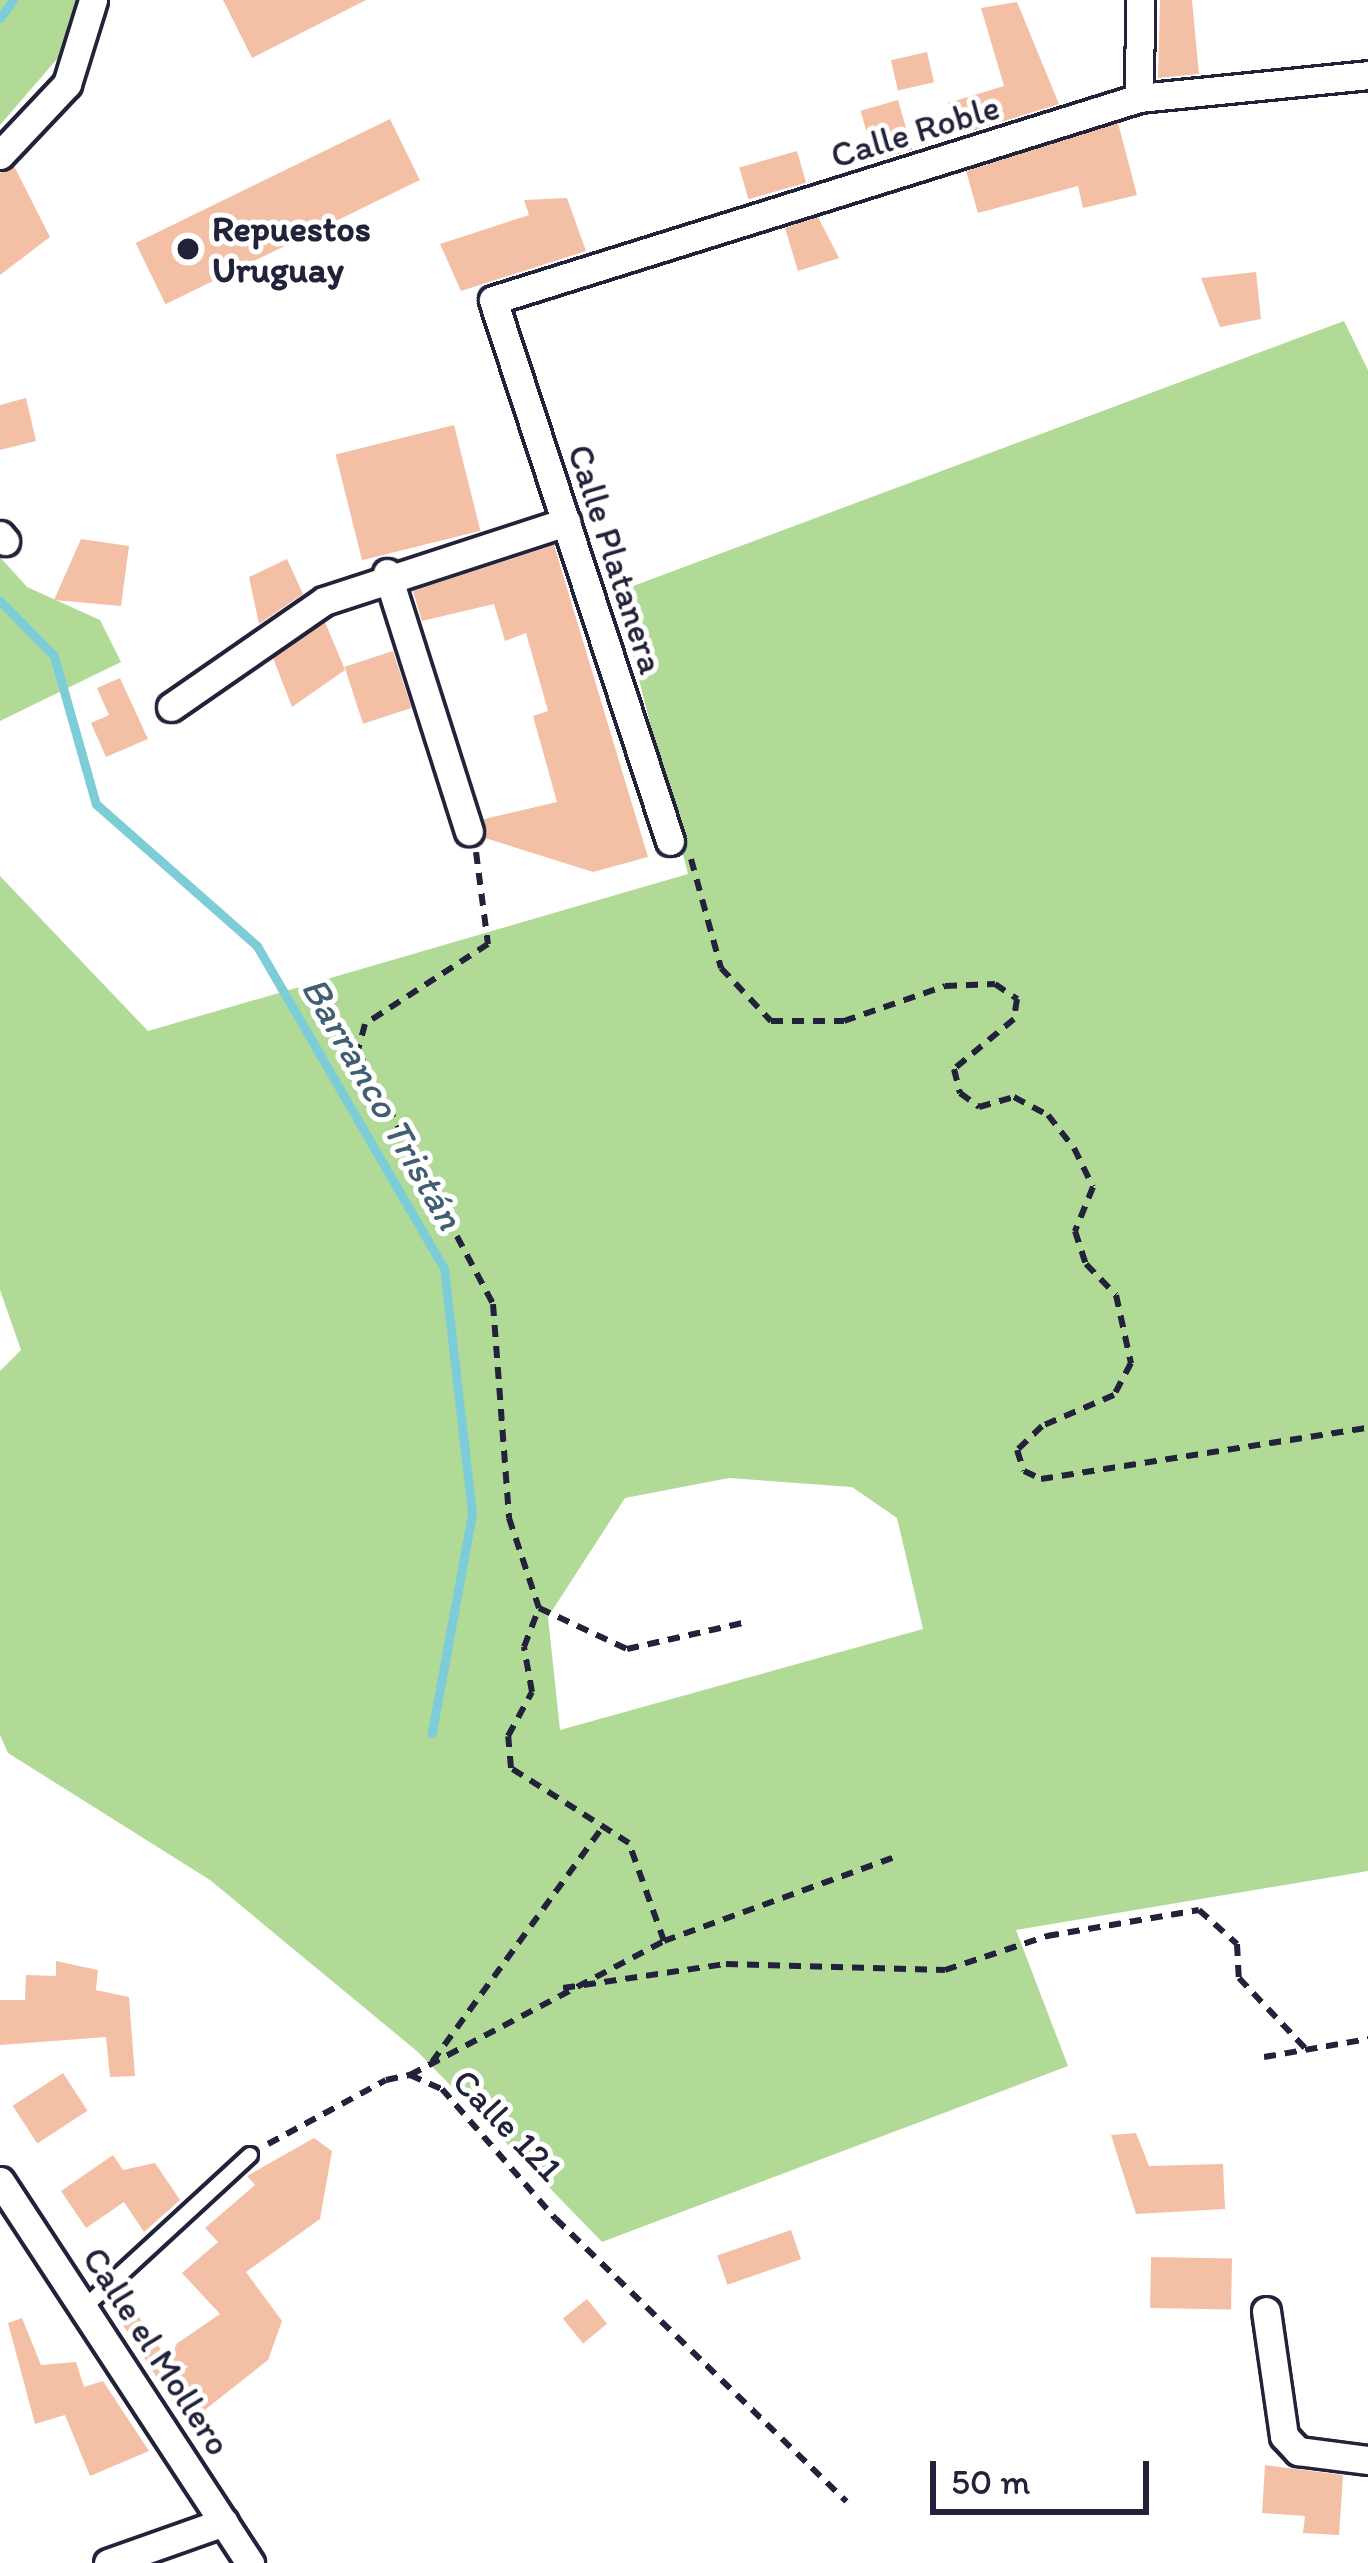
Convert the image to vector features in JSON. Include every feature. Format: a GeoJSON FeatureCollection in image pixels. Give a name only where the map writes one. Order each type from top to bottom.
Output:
{"type":"FeatureCollection","features":[{"type":"Feature","properties":{"kind":"street"},"geometry":{"type":"LineString","coordinates":[[0,155],[67,84],[93,0]]}},
{"type":"Feature","properties":{"kind":"street"},"geometry":{"type":"LineString","coordinates":[[1139,98],[1140,0]]}},
{"type":"Feature","properties":{"kind":"street","name":"Calle Roble"},"geometry":{"type":"LineString","coordinates":[[493,300],[1139,98],[1368,74]]}},
{"type":"Feature","properties":{"kind":"street","name":"Calle Platanera"},"geometry":{"type":"LineString","coordinates":[[493,300],[670,841]]}},
{"type":"Feature","properties":{"kind":"street"},"geometry":{"type":"LineString","coordinates":[[171,707],[324,601],[387,573],[566,522]]}},
{"type":"Feature","properties":{"kind":"street"},"geometry":{"type":"LineString","coordinates":[[387,573],[469,831]]}},
{"type":"Feature","properties":{"kind":"street","name":"Calle el Mollero"},"geometry":{"type":"LineString","coordinates":[[0,2181],[88,2304],[250,2563]]}},
{"type":"Feature","properties":{"kind":"street"},"geometry":{"type":"LineString","coordinates":[[1266,2311],[1284,2436],[1298,2451],[1368,2460]]}},
{"type":"Feature","properties":{"kind":"street"},"geometry":{"type":"LineString","coordinates":[[108,2563],[224,2522]]}},
{"type":"Feature","properties":{"kind":"lane"},"geometry":{"type":"LineString","coordinates":[[88,2304],[250,2156]]}},
{"type":"Feature","properties":{"kind":"path"},"geometry":{"type":"LineString","coordinates":[[469,831],[489,896],[488,944],[364,1024],[358,1051],[494,1304],[509,1518],[539,1608],[511,1768],[629,1843],[664,1941]]}},
{"type":"Feature","properties":{"kind":"path"},"geometry":{"type":"LineString","coordinates":[[670,841],[702,869],[722,968],[771,1022],[844,1021],[945,986],[995,984],[1018,999],[1014,1019],[954,1069],[960,1093],[979,1107],[1014,1097],[1048,1114],[1074,1148],[1093,1187],[1075,1231],[1086,1264],[1116,1295],[1131,1363],[1114,1395],[1042,1426],[1017,1450],[1024,1471],[1042,1479],[1368,1428]]}},
{"type":"Feature","properties":{"kind":"path"},"geometry":{"type":"LineString","coordinates":[[539,1608],[627,1649],[747,1622]]}},
{"type":"Feature","properties":{"kind":"path"},"geometry":{"type":"LineString","coordinates":[[430,2066],[603,1827]]}},
{"type":"Feature","properties":{"kind":"path"},"geometry":{"type":"LineString","coordinates":[[410,2074],[563,1988],[664,1941],[892,1858]]}},
{"type":"Feature","properties":{"kind":"path"},"geometry":{"type":"LineString","coordinates":[[563,1988],[726,1964],[945,1970],[1047,1936],[1199,1910],[1237,1944],[1239,1978],[1305,2048]]}},
{"type":"Feature","properties":{"kind":"path"},"geometry":{"type":"LineString","coordinates":[[1264,2057],[1368,2039]]}},
{"type":"Feature","properties":{"kind":"path","name":"Calle 121"},"geometry":{"type":"LineString","coordinates":[[250,2156],[410,2074],[442,2090],[556,2219],[846,2501]]}},
{"type":"Feature","properties":{"kind":"green space"},"geometry":{"type":"Polygon","coordinates":[[[0,0],[76,0],[70,44],[0,125],[0,0]]]}},
{"type":"Feature","properties":{"kind":"green space"},"geometry":{"type":"Polygon","coordinates":[[[1344,321],[1368,370],[1368,1871],[1016,1930],[1068,2066],[602,2242],[418,2052],[210,1880],[8,1753],[0,1735],[0,1371],[21,1350],[0,1290],[0,876],[148,1031],[688,874],[617,592],[1344,321]],[[729,1478],[625,1498],[548,1617],[560,1730],[923,1629],[897,1518],[852,1487],[729,1478]]]}},
{"type":"Feature","properties":{"kind":"green space"},"geometry":{"type":"Polygon","coordinates":[[[0,557],[27,587],[100,620],[121,662],[0,721],[0,557]]]}},
{"type":"Feature","properties":{"kind":"building"},"geometry":{"type":"Polygon","coordinates":[[[223,0],[366,0],[252,58],[223,0]]]}},
{"type":"Feature","properties":{"kind":"building"},"geometry":{"type":"Polygon","coordinates":[[[1160,0],[1192,0],[1199,74],[1158,78],[1160,0]]]}},
{"type":"Feature","properties":{"kind":"building"},"geometry":{"type":"Polygon","coordinates":[[[1017,2],[1059,104],[959,135],[948,103],[1004,86],[981,8],[1017,2]]]}},
{"type":"Feature","properties":{"kind":"building"},"geometry":{"type":"Polygon","coordinates":[[[927,52],[934,82],[898,91],[891,60],[927,52]]]}},
{"type":"Feature","properties":{"kind":"building"},"geometry":{"type":"Polygon","coordinates":[[[898,100],[912,150],[875,161],[861,111],[898,100]]]}},
{"type":"Feature","properties":{"kind":"building"},"geometry":{"type":"Polygon","coordinates":[[[390,119],[420,180],[165,304],[136,243],[390,119]]]}},
{"type":"Feature","properties":{"kind":"building"},"geometry":{"type":"Polygon","coordinates":[[[1118,123],[1137,195],[1083,208],[1078,186],[978,213],[966,171],[1118,123]]]}},
{"type":"Feature","properties":{"kind":"building"},"geometry":{"type":"Polygon","coordinates":[[[797,151],[806,183],[748,199],[739,168],[797,151]]]}},
{"type":"Feature","properties":{"kind":"building"},"geometry":{"type":"Polygon","coordinates":[[[14,166],[50,237],[0,275],[0,173],[14,166]]]}},
{"type":"Feature","properties":{"kind":"building"},"geometry":{"type":"Polygon","coordinates":[[[567,198],[586,251],[461,291],[440,244],[529,215],[524,200],[567,198]]]}},
{"type":"Feature","properties":{"kind":"building"},"geometry":{"type":"Polygon","coordinates":[[[818,217],[839,258],[798,271],[785,228],[818,217]]]}},
{"type":"Feature","properties":{"kind":"building"},"geometry":{"type":"Polygon","coordinates":[[[1256,272],[1261,319],[1220,327],[1201,278],[1256,272]]]}},
{"type":"Feature","properties":{"kind":"building"},"geometry":{"type":"Polygon","coordinates":[[[26,398],[36,441],[0,450],[0,405],[26,398]]]}},
{"type":"Feature","properties":{"kind":"building"},"geometry":{"type":"Polygon","coordinates":[[[454,425],[480,531],[362,560],[336,455],[454,425]]]}},
{"type":"Feature","properties":{"kind":"building"},"geometry":{"type":"Polygon","coordinates":[[[81,539],[129,546],[121,606],[54,600],[81,539]]]}},
{"type":"Feature","properties":{"kind":"building"},"geometry":{"type":"Polygon","coordinates":[[[554,545],[648,857],[593,872],[485,838],[484,819],[557,802],[533,716],[548,711],[526,633],[505,641],[494,604],[422,621],[413,591],[554,545]]]}},
{"type":"Feature","properties":{"kind":"building"},"geometry":{"type":"Polygon","coordinates":[[[287,559],[303,594],[259,624],[249,577],[287,559]]]}},
{"type":"Feature","properties":{"kind":"building"},"geometry":{"type":"Polygon","coordinates":[[[325,622],[345,670],[292,707],[273,658],[325,622]]]}},
{"type":"Feature","properties":{"kind":"building"},"geometry":{"type":"Polygon","coordinates":[[[393,651],[412,708],[363,724],[344,667],[393,651]]]}},
{"type":"Feature","properties":{"kind":"building"},"geometry":{"type":"Polygon","coordinates":[[[120,678],[148,739],[106,757],[91,723],[109,715],[97,688],[120,678]]]}},
{"type":"Feature","properties":{"kind":"building"},"geometry":{"type":"Polygon","coordinates":[[[56,1961],[98,1970],[96,1990],[129,1997],[135,2076],[110,2077],[106,2037],[0,2045],[0,2000],[25,2000],[26,1975],[56,1976],[56,1961]]]}},
{"type":"Feature","properties":{"kind":"building"},"geometry":{"type":"Polygon","coordinates":[[[63,2073],[88,2111],[37,2143],[13,2106],[63,2073]]]}},
{"type":"Feature","properties":{"kind":"building"},"geometry":{"type":"Polygon","coordinates":[[[1136,2133],[1149,2166],[1223,2164],[1225,2209],[1136,2214],[1111,2135],[1136,2133]]]}},
{"type":"Feature","properties":{"kind":"building"},"geometry":{"type":"Polygon","coordinates":[[[314,2138],[332,2151],[320,2219],[246,2272],[282,2321],[268,2360],[187,2424],[108,2302],[123,2293],[163,2353],[220,2314],[182,2273],[218,2242],[205,2228],[255,2185],[247,2176],[314,2138]]]}},
{"type":"Feature","properties":{"kind":"building"},"geometry":{"type":"Polygon","coordinates":[[[113,2155],[123,2170],[155,2163],[180,2200],[144,2232],[124,2202],[86,2228],[61,2191],[113,2155]]]}},
{"type":"Feature","properties":{"kind":"building"},"geometry":{"type":"Polygon","coordinates":[[[791,2230],[801,2259],[727,2285],[717,2255],[791,2230]]]}},
{"type":"Feature","properties":{"kind":"building"},"geometry":{"type":"Polygon","coordinates":[[[1151,2257],[1232,2258],[1231,2309],[1150,2308],[1151,2257]]]}},
{"type":"Feature","properties":{"kind":"building"},"geometry":{"type":"Polygon","coordinates":[[[587,2299],[607,2324],[583,2343],[563,2319],[587,2299]]]}},
{"type":"Feature","properties":{"kind":"building"},"geometry":{"type":"Polygon","coordinates":[[[22,2318],[41,2365],[76,2362],[84,2387],[103,2381],[149,2451],[90,2476],[65,2415],[35,2424],[8,2323],[22,2318]]]}},
{"type":"Feature","properties":{"kind":"building"},"geometry":{"type":"Polygon","coordinates":[[[1265,2465],[1343,2475],[1339,2535],[1303,2533],[1305,2516],[1262,2513],[1265,2465]]]}},
{"type":"Feature","properties":{"kind":"waterway","name":"Barranco Tristán"},"geometry":{"type":"LineString","coordinates":[[0,18],[13,0]]}},
{"type":"Feature","properties":{"kind":"waterway","name":"Barranco Tristán"},"geometry":{"type":"LineString","coordinates":[[0,601],[54,656],[96,804],[257,946],[444,1268],[472,1514],[432,1733]]}},
{"type":"Feature","properties":{"kind":"place","name":"Repuestos Uruguay"},"geometry":{"type":"Point","coordinates":[188,249]}}]}
